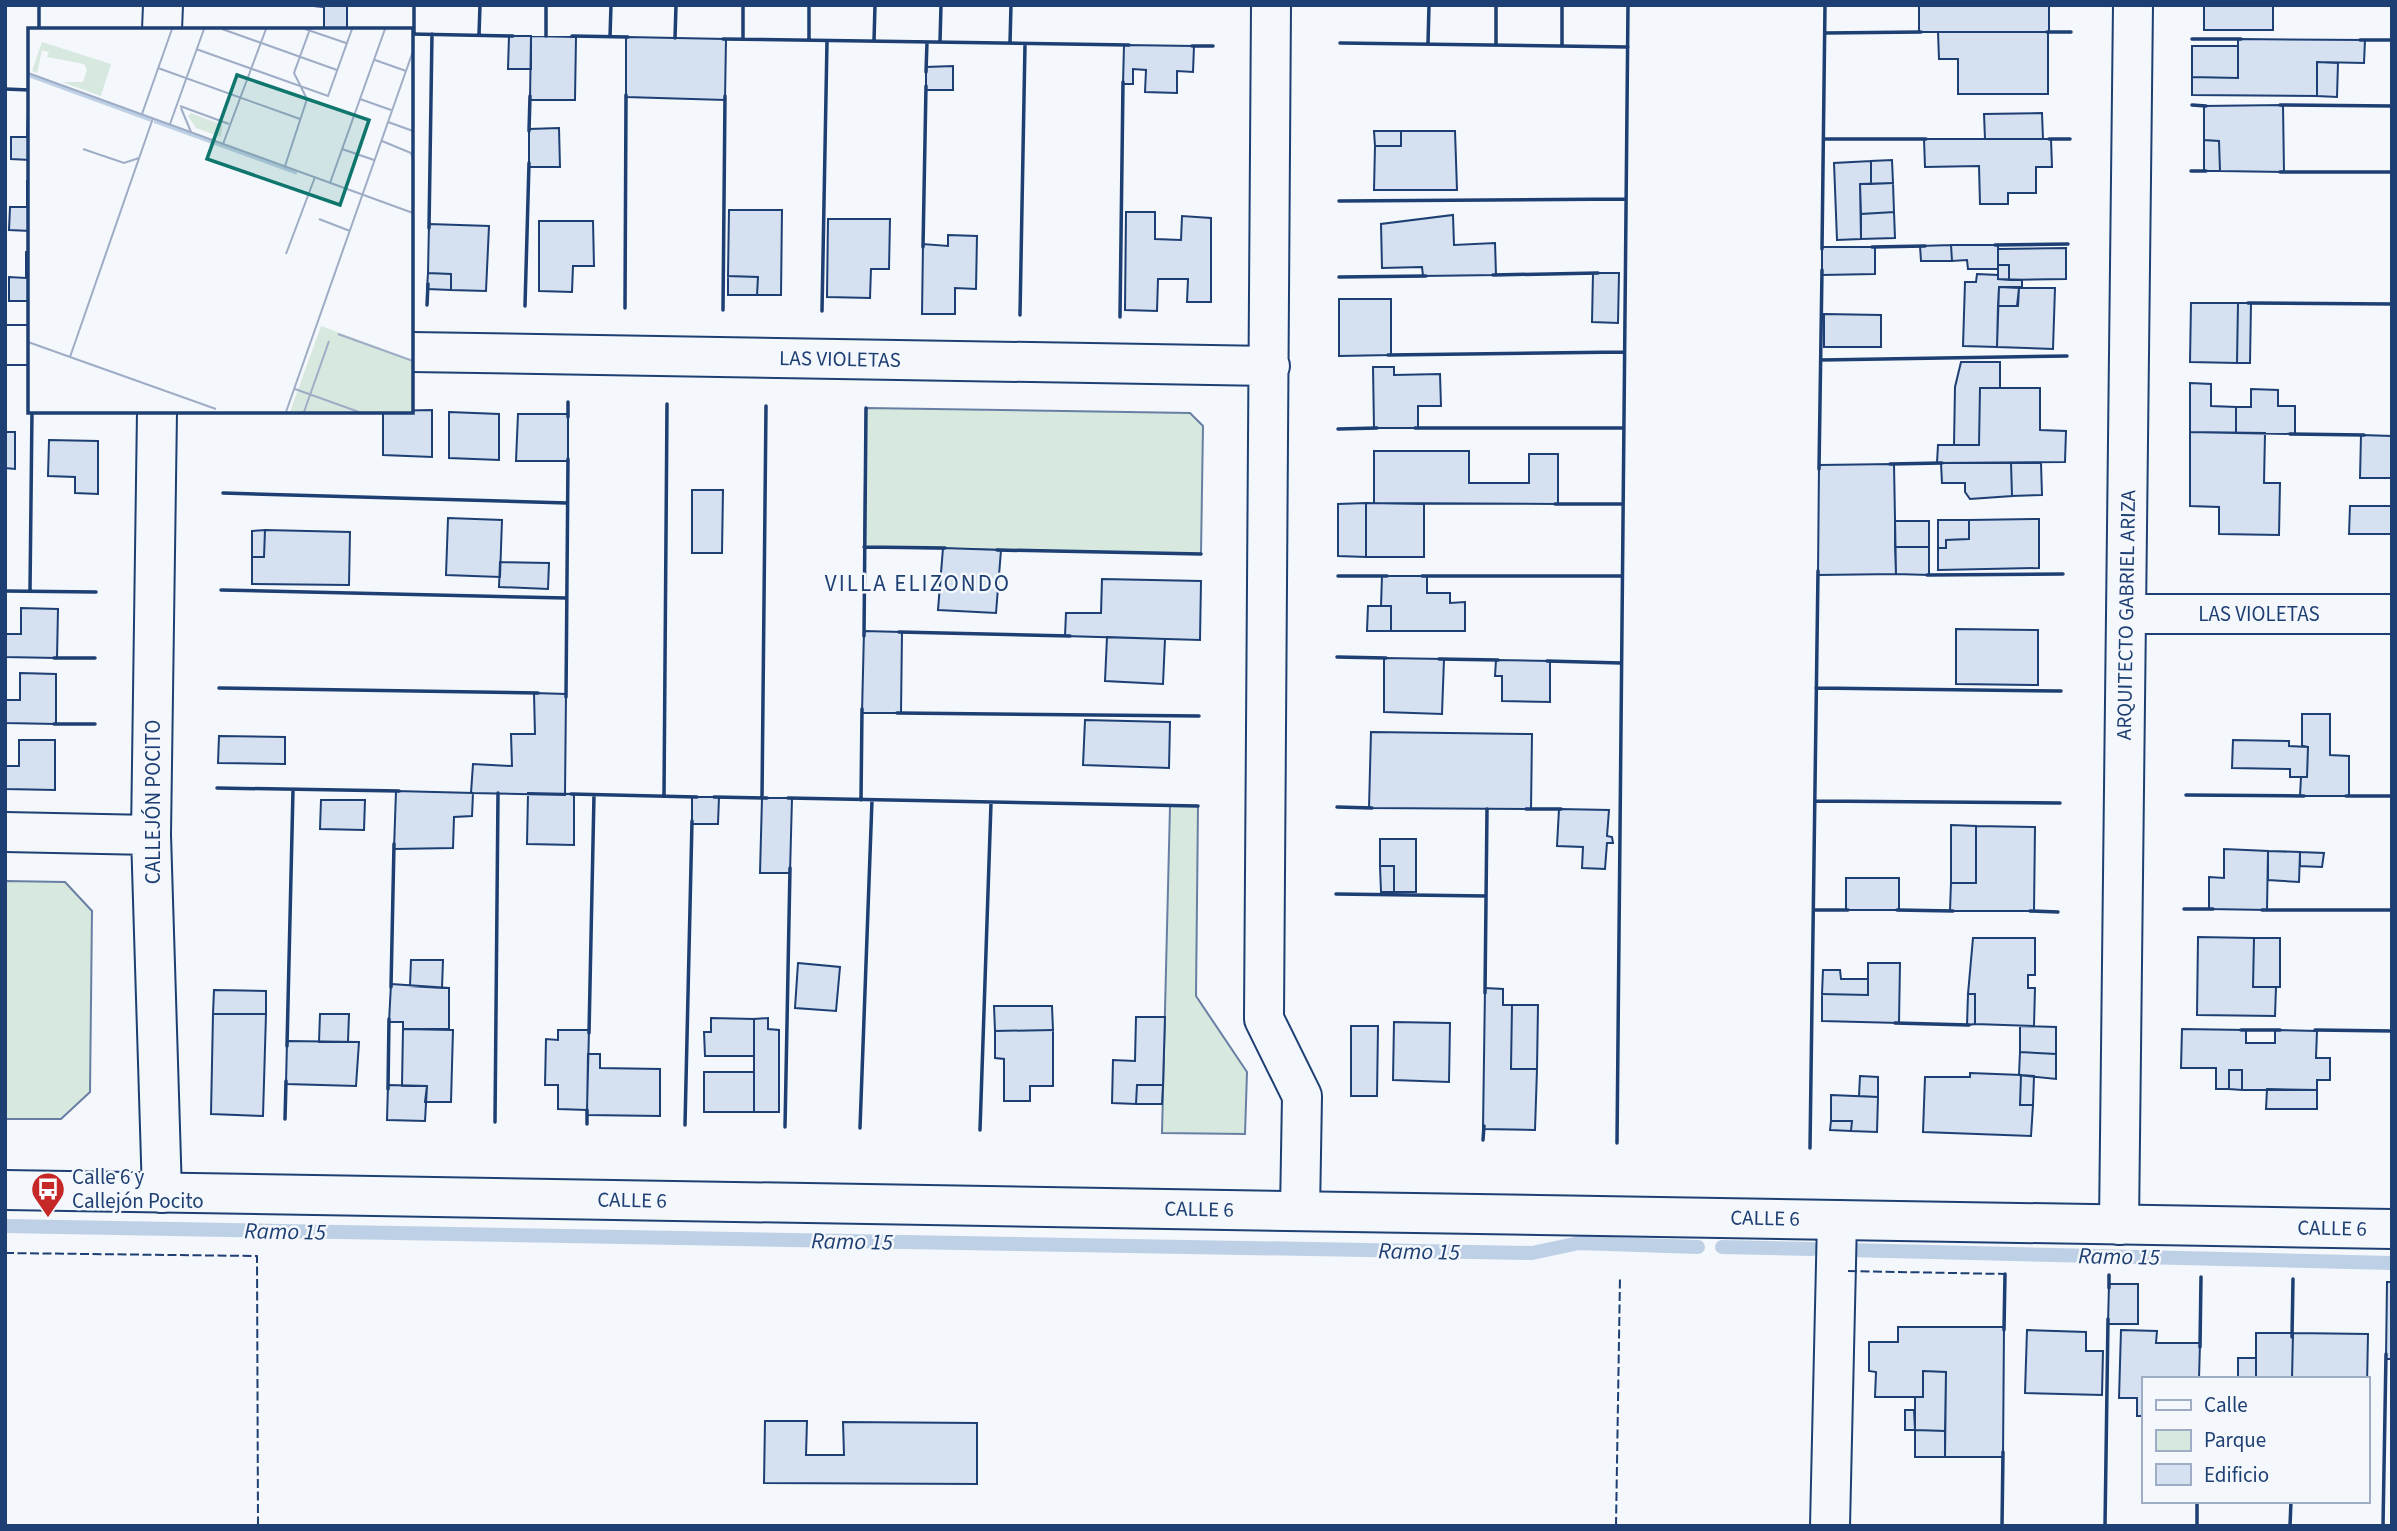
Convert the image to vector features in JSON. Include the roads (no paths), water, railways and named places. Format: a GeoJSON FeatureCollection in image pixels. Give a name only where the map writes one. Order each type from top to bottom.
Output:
{"type":"FeatureCollection","features":[{"type":"Feature","properties":{"kind":"street"},"geometry":{"type":"LineString","coordinates":[[162,28],[163,5]]}},
{"type":"Feature","properties":{"kind":"street"},"geometry":{"type":"LineString","coordinates":[[1270,5],[1270,366],[1264,1019],[1302,1096],[1300,1211]]}},
{"type":"Feature","properties":{"kind":"street","name":"ARQUITECTO GABRIEL ARIZA"},"geometry":{"type":"LineString","coordinates":[[2119,1224],[2133,5]]}},
{"type":"Feature","properties":{"kind":"street"},"geometry":{"type":"LineString","coordinates":[[5,345],[28,345]]}},
{"type":"Feature","properties":{"kind":"street","name":"LAS VIOLETAS"},"geometry":{"type":"LineString","coordinates":[[413,352],[1270,366]]}},
{"type":"Feature","properties":{"kind":"street","name":"CALLEJÓN POCITO"},"geometry":{"type":"LineString","coordinates":[[157,413],[151,835],[162,1193]]}},
{"type":"Feature","properties":{"kind":"street","name":"LAS VIOLETAS"},"geometry":{"type":"LineString","coordinates":[[2126,614],[2392,614]]}},
{"type":"Feature","properties":{"kind":"street"},"geometry":{"type":"LineString","coordinates":[[5,832],[151,835]]}},
{"type":"Feature","properties":{"kind":"street","name":"CALLE 6"},"geometry":{"type":"LineString","coordinates":[[5,1190],[2392,1229]]}},
{"type":"Feature","properties":{"kind":"street"},"geometry":{"type":"LineString","coordinates":[[1830,1526],[1837,1220]]}},
{"type":"Feature","properties":{"kind":"waterway","name":"Ramo 15"},"geometry":{"type":"LineString","coordinates":[[5,1226],[1532,1253],[1579,1243],[1698,1247]]}},
{"type":"Feature","properties":{"kind":"waterway","name":"Ramo 15"},"geometry":{"type":"LineString","coordinates":[[1722,1247],[1812,1249]]}},
{"type":"Feature","properties":{"kind":"waterway","name":"Ramo 15"},"geometry":{"type":"LineString","coordinates":[[1847,1250],[2392,1263]]}},
{"type":"Feature","properties":{"kind":"place","name":"Calle 6 y Callejón Pocito"},"geometry":{"type":"Point","coordinates":[48,1219]}},
{"type":"Feature","properties":{"kind":"district","name":"VILLA ELIZONDO"},"geometry":{"type":"Point","coordinates":[918,583]}}]}
